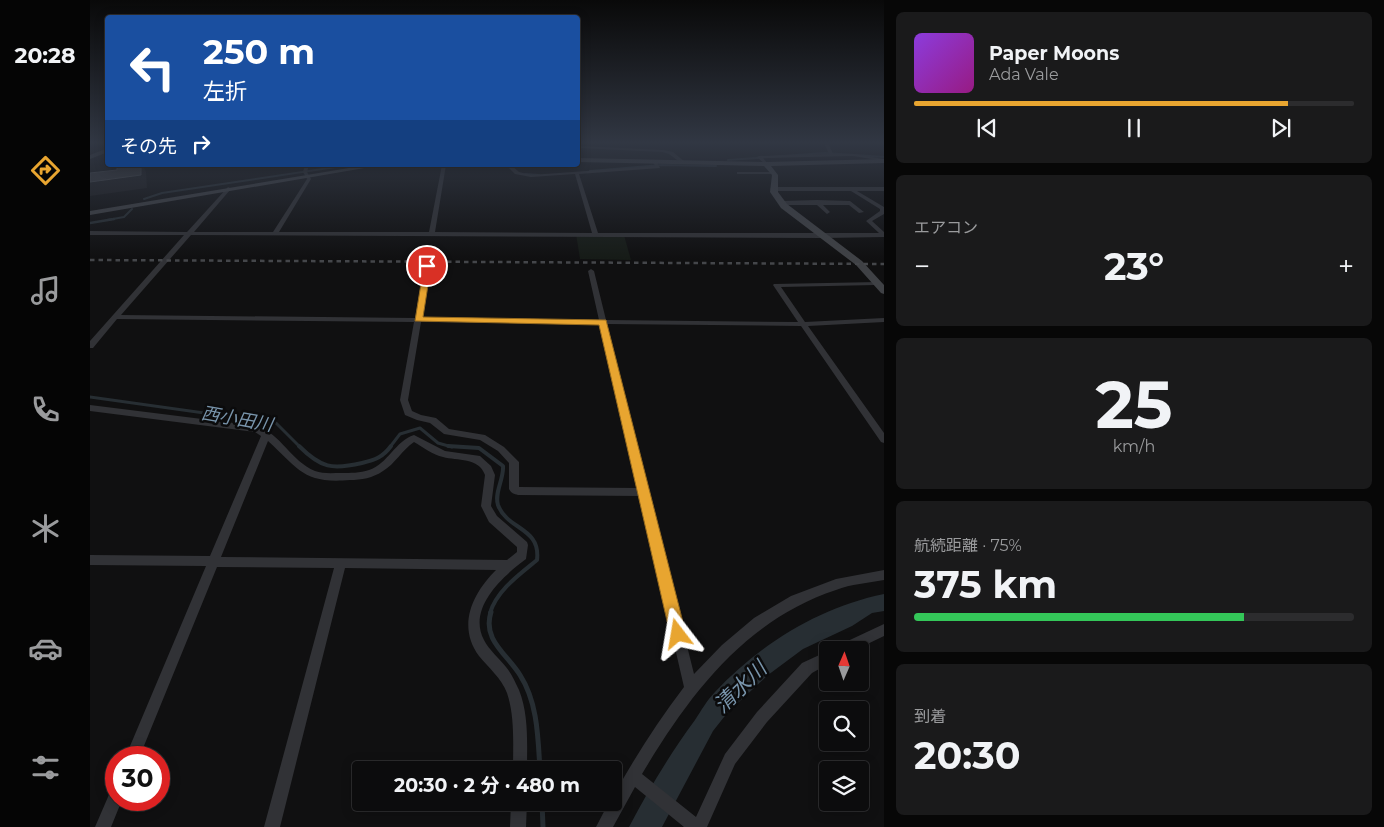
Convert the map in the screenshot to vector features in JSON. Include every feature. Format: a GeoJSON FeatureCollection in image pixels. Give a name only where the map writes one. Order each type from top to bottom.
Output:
{"type":"FeatureCollection","features":[{"type":"Feature","properties":{"kind":"main road"},"geometry":{"type":"LineString","coordinates":[[90,213],[260,182]]}},
{"type":"Feature","properties":{"kind":"main road"},"geometry":{"type":"LineString","coordinates":[[773,182],[773,188],[782,203],[859,263],[884,291]]}},
{"type":"Feature","properties":{"kind":"street"},"geometry":{"type":"LineString","coordinates":[[276,232],[307,182]]}},
{"type":"Feature","properties":{"kind":"street"},"geometry":{"type":"LineString","coordinates":[[432,232],[441,182]]}},
{"type":"Feature","properties":{"kind":"street"},"geometry":{"type":"LineString","coordinates":[[579,182],[595,234]]}},
{"type":"Feature","properties":{"kind":"street"},"geometry":{"type":"LineString","coordinates":[[773,188],[884,189]]}},
{"type":"Feature","properties":{"kind":"street"},"geometry":{"type":"LineString","coordinates":[[90,346],[228,189]]}},
{"type":"Feature","properties":{"kind":"street"},"geometry":{"type":"LineString","coordinates":[[851,189],[882,208],[883,212],[869,221],[884,235]]}},
{"type":"Feature","properties":{"kind":"street"},"geometry":{"type":"LineString","coordinates":[[817,202],[827,212]]}},
{"type":"Feature","properties":{"kind":"street"},"geometry":{"type":"LineString","coordinates":[[782,203],[850,203],[861,212]]}},
{"type":"Feature","properties":{"kind":"street"},"geometry":{"type":"LineString","coordinates":[[90,233],[432,232],[884,235]]}},
{"type":"Feature","properties":{"kind":"street"},"geometry":{"type":"LineString","coordinates":[[427,266],[404,400],[408,412],[420,418],[433,420],[446,432],[477,435],[501,449],[514,462],[514,489],[518,491],[643,492]]}},
{"type":"Feature","properties":{"kind":"street"},"geometry":{"type":"LineString","coordinates":[[591,271],[691,687]]}},
{"type":"Feature","properties":{"kind":"street"},"geometry":{"type":"LineString","coordinates":[[876,283],[776,285],[884,440]]}},
{"type":"Feature","properties":{"kind":"street"},"geometry":{"type":"LineString","coordinates":[[116,317],[803,324],[884,320]]}},
{"type":"Feature","properties":{"kind":"street"},"geometry":{"type":"LineString","coordinates":[[90,408],[257,429],[276,442],[292,462],[311,474],[328,479],[370,474],[388,464],[408,440],[414,438],[443,454],[477,459],[488,468],[490,475],[486,506],[493,519],[523,546],[522,555],[507,565],[478,603],[473,622],[478,641],[509,683],[518,720],[520,761]]}},
{"type":"Feature","properties":{"kind":"street"},"geometry":{"type":"LineString","coordinates":[[137,746],[266,434]]}},
{"type":"Feature","properties":{"kind":"street"},"geometry":{"type":"LineString","coordinates":[[90,560],[507,565]]}},
{"type":"Feature","properties":{"kind":"street"},"geometry":{"type":"LineString","coordinates":[[272,827],[340,562]]}},
{"type":"Feature","properties":{"kind":"street"},"geometry":{"type":"LineString","coordinates":[[604,827],[633,776],[691,687],[737,638],[787,604],[836,584],[884,575]]}},
{"type":"Feature","properties":{"kind":"street"},"geometry":{"type":"LineString","coordinates":[[860,641],[884,630]]}},
{"type":"Feature","properties":{"kind":"street"},"geometry":{"type":"LineString","coordinates":[[633,776],[697,827],[730,759],[762,718],[807,668],[819,662]]}},
{"type":"Feature","properties":{"kind":"street"},"geometry":{"type":"LineString","coordinates":[[103,827],[110,811]]}},
{"type":"Feature","properties":{"kind":"street"},"geometry":{"type":"LineString","coordinates":[[518,827],[519,811]]}},
{"type":"Feature","properties":{"kind":"shaded area"},"geometry":{"type":"Polygon","coordinates":[[[576,234],[624,235],[631,260],[580,259],[576,234]]]}},
{"type":"Feature","properties":{"kind":"water","name":"清水川"},"geometry":{"type":"Polygon","coordinates":[[[884,594],[884,611],[872,613],[852,626],[803,649],[768,675],[728,712],[713,731],[662,827],[629,827],[652,785],[709,698],[715,692],[751,658],[771,643],[814,618],[860,600],[884,594]]]}},
{"type":"Feature","properties":{"kind":"waterway"},"geometry":{"type":"LineString","coordinates":[[144,199],[162,193],[238,182]]}},
{"type":"Feature","properties":{"kind":"waterway"},"geometry":{"type":"LineString","coordinates":[[107,220],[124,217],[132,209]]}},
{"type":"Feature","properties":{"kind":"waterway"},"geometry":{"type":"LineString","coordinates":[[90,223],[114,219]]}},
{"type":"Feature","properties":{"kind":"waterway","name":"西小田川"},"geometry":{"type":"LineString","coordinates":[[90,397],[276,423],[299,446]]}},
{"type":"Feature","properties":{"kind":"waterway","name":"西小田川"},"geometry":{"type":"LineString","coordinates":[[390,447],[400,434],[420,428],[438,443],[449,446]]}},
{"type":"Feature","properties":{"kind":"waterway","name":"西小田川"},"geometry":{"type":"LineString","coordinates":[[299,446],[321,463],[335,466],[371,461],[378,458],[391,446]]}},
{"type":"Feature","properties":{"kind":"waterway","name":"西小田川"},"geometry":{"type":"LineString","coordinates":[[449,446],[479,448],[503,466],[497,496],[498,505],[508,520],[529,535],[537,549],[537,560],[503,590],[490,613]]}},
{"type":"Feature","properties":{"kind":"waterway","name":"西小田川"},"geometry":{"type":"LineString","coordinates":[[491,612],[489,622],[493,639],[520,675],[534,709],[540,761]]}},
{"type":"Feature","properties":{"kind":"waterway","name":"西小田川"},"geometry":{"type":"LineString","coordinates":[[542,811],[543,827]]}},
{"type":"Feature","properties":{"kind":"railway"},"geometry":{"type":"LineString","coordinates":[[90,260],[884,264]]}},
{"type":"Feature","properties":{"kind":"route"},"geometry":{"type":"LineString","coordinates":[[427,266],[418,320],[603,322],[678,634]]}}]}
